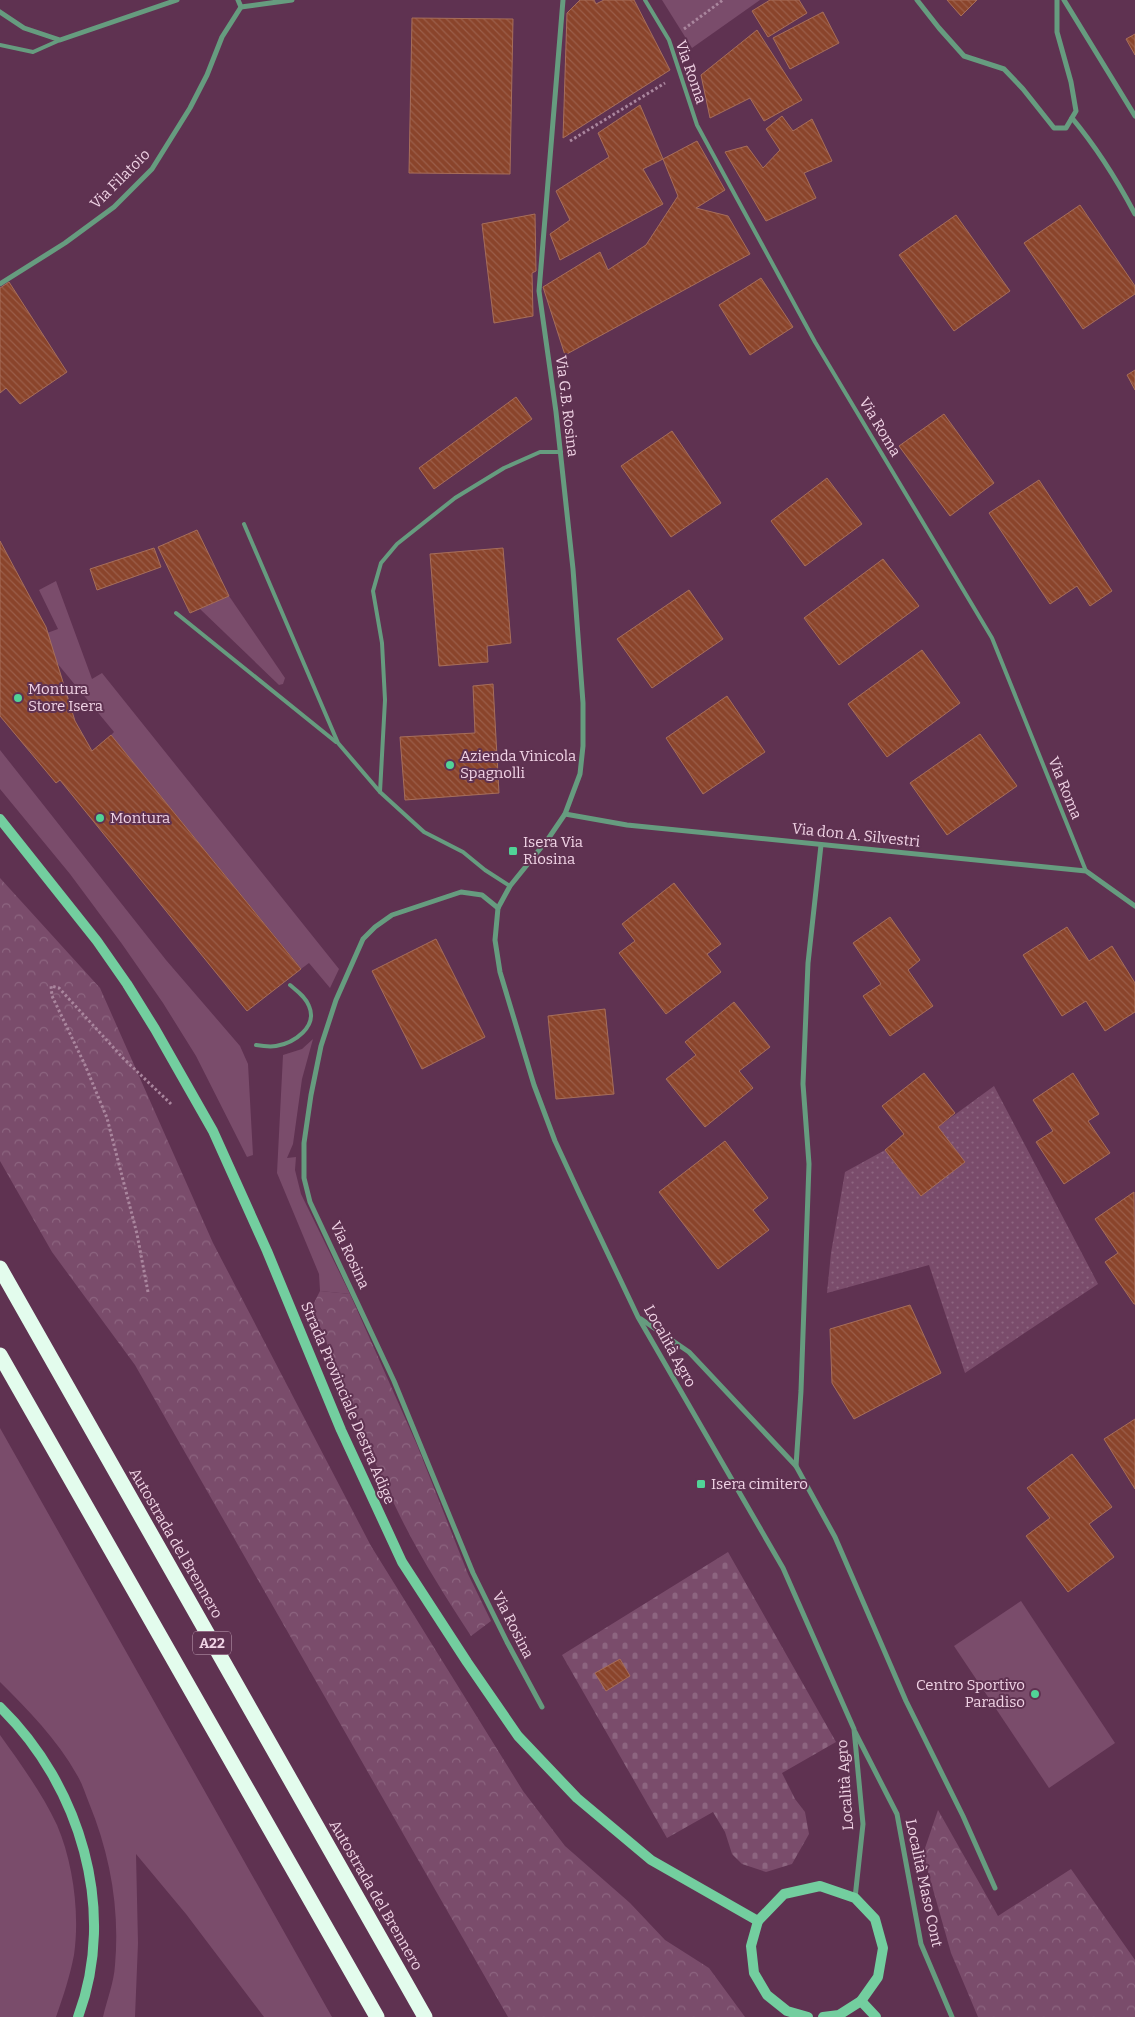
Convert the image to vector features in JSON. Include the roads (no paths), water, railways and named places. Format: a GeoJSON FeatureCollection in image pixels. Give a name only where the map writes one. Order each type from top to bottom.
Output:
{"type":"FeatureCollection","features":[{"type":"Feature","properties":{"kind":"highway","name":"Autostrada del Brennero"},"geometry":{"type":"LineString","coordinates":[[0,1268],[425,2017]]}},
{"type":"Feature","properties":{"kind":"highway","name":"A22"},"geometry":{"type":"LineString","coordinates":[[0,1355],[377,2017]]}},
{"type":"Feature","properties":{"kind":"main road","name":"Strada Provinciale Destra Adige"},"geometry":{"type":"LineString","coordinates":[[0,819],[97,941],[127,984],[213,1131],[267,1251],[341,1430],[402,1562],[466,1662],[518,1736],[577,1798],[651,1860],[758,1921]]}},
{"type":"Feature","properties":{"kind":"main road"},"geometry":{"type":"LineString","coordinates":[[0,1707],[41,1754],[74,1816],[86,1855],[95,1923],[94,1957],[84,2002],[78,2017]]}},
{"type":"Feature","properties":{"kind":"main road"},"geometry":{"type":"LineString","coordinates":[[808,2017],[787,2011],[766,1995],[754,1973],[751,1946],[758,1921],[784,1894],[820,1886],[855,1898],[875,1919],[883,1948],[878,1977],[861,2001],[839,2015],[823,2017]]}},
{"type":"Feature","properties":{"kind":"main road"},"geometry":{"type":"LineString","coordinates":[[861,2001],[876,2017]]}},
{"type":"Feature","properties":{"kind":"street"},"geometry":{"type":"LineString","coordinates":[[0,12],[24,28],[60,40],[177,0]]}},
{"type":"Feature","properties":{"kind":"street"},"geometry":{"type":"LineString","coordinates":[[238,0],[241,7],[292,0]]}},
{"type":"Feature","properties":{"kind":"street","name":"Via G.B. Rosina"},"geometry":{"type":"LineString","coordinates":[[563,0],[539,291],[561,452],[573,568],[583,703],[583,746],[580,774],[565,814]]}},
{"type":"Feature","properties":{"kind":"street"},"geometry":{"type":"LineString","coordinates":[[917,0],[964,56],[1004,69],[1024,89],[1054,128],[1066,128],[1076,111],[1057,32],[1056,0]]}},
{"type":"Feature","properties":{"kind":"street"},"geometry":{"type":"LineString","coordinates":[[1064,0],[1135,116]]}},
{"type":"Feature","properties":{"kind":"street","name":"Via Filatoio"},"geometry":{"type":"LineString","coordinates":[[0,284],[65,243],[114,207],[152,169],[190,108],[207,75],[222,37],[241,7]]}},
{"type":"Feature","properties":{"kind":"street"},"geometry":{"type":"LineString","coordinates":[[1072,118],[1088,137],[1115,177],[1135,214]]}},
{"type":"Feature","properties":{"kind":"street","name":"Via don A. Silvestri"},"geometry":{"type":"LineString","coordinates":[[565,814],[626,825],[1086,871],[1135,906]]}},
{"type":"Feature","properties":{"kind":"street","name":"Località Agro"},"geometry":{"type":"LineString","coordinates":[[565,814],[548,839],[510,886],[498,908],[495,940],[500,972],[534,1085],[559,1150],[638,1318],[783,1568],[854,1729],[863,1824],[855,1898]]}},
{"type":"Feature","properties":{"kind":"street"},"geometry":{"type":"LineString","coordinates":[[796,1466],[801,1391],[809,1164],[803,1084],[808,963],[821,844]]}},
{"type":"Feature","properties":{"kind":"street","name":"Via Rosina"},"geometry":{"type":"LineString","coordinates":[[498,908],[482,895],[461,892],[392,915],[375,927],[363,939],[336,1000],[321,1046],[310,1095],[304,1178],[310,1202],[394,1381],[473,1573],[507,1642],[542,1706]]}},
{"type":"Feature","properties":{"kind":"street"},"geometry":{"type":"LineString","coordinates":[[638,1318],[690,1352],[796,1466],[835,1537],[906,1701],[963,1816],[995,1888]]}},
{"type":"Feature","properties":{"kind":"street","name":"Località Maso Cont"},"geometry":{"type":"LineString","coordinates":[[854,1729],[897,1814],[921,1944],[952,2017]]}},
{"type":"Feature","properties":{"kind":"lane","name":"Via Roma"},"geometry":{"type":"LineString","coordinates":[[645,0],[669,40],[697,125],[816,342],[992,638],[1086,871]]}},
{"type":"Feature","properties":{"kind":"lane"},"geometry":{"type":"LineString","coordinates":[[0,46],[33,52],[60,40]]}},
{"type":"Feature","properties":{"kind":"lane"},"geometry":{"type":"LineString","coordinates":[[380,792],[385,700],[382,643],[373,591],[381,563],[397,544],[455,498],[504,468],[540,452],[561,452]]}},
{"type":"Feature","properties":{"kind":"lane"},"geometry":{"type":"LineString","coordinates":[[244,524],[338,744]]}},
{"type":"Feature","properties":{"kind":"lane"},"geometry":{"type":"LineString","coordinates":[[176,613],[338,744],[380,792],[424,832],[463,852],[485,870],[510,886]]}},
{"type":"Feature","properties":{"kind":"lane"},"geometry":{"type":"LineString","coordinates":[[256,1045],[275,1046],[291,1042],[303,1033],[310,1020],[310,1007],[303,996],[290,986]]}},
{"type":"Feature","properties":{"kind":"place","name":"Montura Store Isera"},"geometry":{"type":"Point","coordinates":[18,698]}},
{"type":"Feature","properties":{"kind":"place","name":"Azienda Vinicola Spagnolli"},"geometry":{"type":"Point","coordinates":[450,765]}},
{"type":"Feature","properties":{"kind":"place","name":"Montura"},"geometry":{"type":"Point","coordinates":[100,818]}},
{"type":"Feature","properties":{"kind":"place","name":"Isera Via Riosina"},"geometry":{"type":"Point","coordinates":[513,851]}},
{"type":"Feature","properties":{"kind":"place","name":"Isera cimitero"},"geometry":{"type":"Point","coordinates":[701,1484]}},
{"type":"Feature","properties":{"kind":"place","name":"Centro Sportivo Paradiso"},"geometry":{"type":"Point","coordinates":[1035,1694]}}]}
